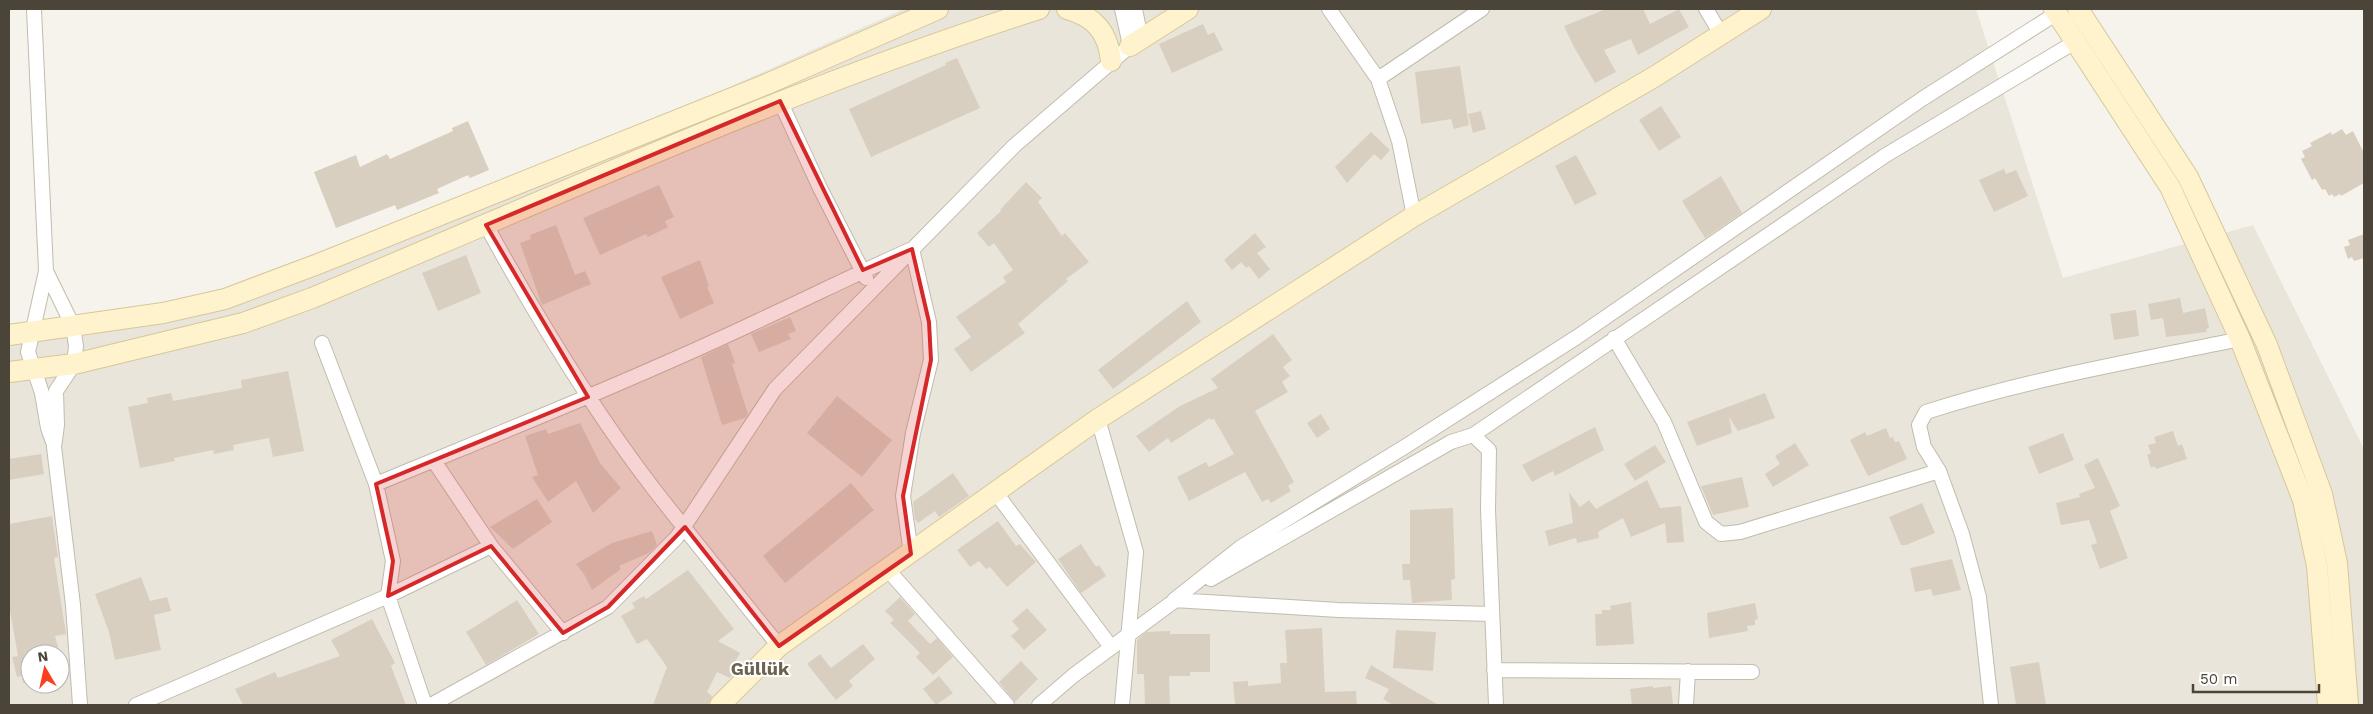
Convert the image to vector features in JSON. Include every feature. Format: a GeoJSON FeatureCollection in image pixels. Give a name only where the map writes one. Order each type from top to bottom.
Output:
{"type":"FeatureCollection","features":[{"type":"Feature","properties":{"kind":"street"},"geometry":{"type":"LineString","coordinates":[[34,9],[46,271],[28,352],[42,393],[48,428],[54,447],[73,605],[80,705]]}},
{"type":"Feature","properties":{"kind":"street"},"geometry":{"type":"LineString","coordinates":[[9,335],[163,313],[225,299],[318,264],[767,84],[938,9]]}},
{"type":"Feature","properties":{"kind":"street"},"geometry":{"type":"LineString","coordinates":[[9,372],[74,364],[243,323],[312,298],[780,102],[959,34],[1039,9]]}},
{"type":"Feature","properties":{"kind":"street"},"geometry":{"type":"LineString","coordinates":[[1067,9],[1086,14],[1098,27],[1109,44],[1111,61]]}},
{"type":"Feature","properties":{"kind":"street"},"geometry":{"type":"LineString","coordinates":[[1122,9],[1130,46]]}},
{"type":"Feature","properties":{"kind":"street"},"geometry":{"type":"LineString","coordinates":[[1130,46],[1138,24],[1135,9]]}},
{"type":"Feature","properties":{"kind":"street"},"geometry":{"type":"LineString","coordinates":[[431,705],[608,607],[685,527],[775,389],[1014,146],[1130,46],[1188,9]]}},
{"type":"Feature","properties":{"kind":"street"},"geometry":{"type":"LineString","coordinates":[[1329,9],[1378,79],[1399,141],[1414,216]]}},
{"type":"Feature","properties":{"kind":"street"},"geometry":{"type":"LineString","coordinates":[[1378,79],[1482,9]]}},
{"type":"Feature","properties":{"kind":"street"},"geometry":{"type":"LineString","coordinates":[[1706,9],[1721,34]]}},
{"type":"Feature","properties":{"kind":"street"},"geometry":{"type":"LineString","coordinates":[[720,705],[779,646],[911,554],[1098,419],[1414,216],[1654,77],[1761,9]]}},
{"type":"Feature","properties":{"kind":"street"},"geometry":{"type":"LineString","coordinates":[[2078,9],[2188,177],[2267,345],[2322,494],[2337,563],[2348,705]]}},
{"type":"Feature","properties":{"kind":"street"},"geometry":{"type":"LineString","coordinates":[[1039,705],[1074,675],[1174,600],[1240,547],[1406,446],[1576,337],[1922,100],[2056,11],[2170,187],[2240,339],[2303,500],[2317,566],[2328,705]]}},
{"type":"Feature","properties":{"kind":"street"},"geometry":{"type":"LineString","coordinates":[[1174,600],[1451,442],[1473,435],[1886,155],[2075,42]]}},
{"type":"Feature","properties":{"kind":"street"},"geometry":{"type":"LineString","coordinates":[[780,102],[820,188],[863,270],[871,291]]}},
{"type":"Feature","properties":{"kind":"street"},"geometry":{"type":"LineString","coordinates":[[486,226],[521,290],[588,397],[653,488],[779,646]]}},
{"type":"Feature","properties":{"kind":"street"},"geometry":{"type":"LineString","coordinates":[[376,484],[588,397],[759,321],[863,270],[912,249]]}},
{"type":"Feature","properties":{"kind":"street"},"geometry":{"type":"LineString","coordinates":[[911,554],[903,496],[913,432],[931,360],[929,322],[912,249]]}},
{"type":"Feature","properties":{"kind":"street"},"geometry":{"type":"LineString","coordinates":[[46,271],[73,326],[76,346],[74,364],[56,391],[57,424],[54,447]]}},
{"type":"Feature","properties":{"kind":"street"},"geometry":{"type":"LineString","coordinates":[[1614,338],[1664,422],[1706,522],[1721,534],[1740,532],[1939,472]]}},
{"type":"Feature","properties":{"kind":"street"},"geometry":{"type":"LineString","coordinates":[[1991,705],[1979,597],[1962,534],[1939,472],[1924,447],[1919,424],[1926,412],[1959,402],[2089,371],[2240,339]]}},
{"type":"Feature","properties":{"kind":"street"},"geometry":{"type":"LineString","coordinates":[[322,343],[376,484],[393,561],[388,596],[425,705]]}},
{"type":"Feature","properties":{"kind":"street"},"geometry":{"type":"LineString","coordinates":[[1098,419],[1136,552],[1122,705]]}},
{"type":"Feature","properties":{"kind":"street"},"geometry":{"type":"LineString","coordinates":[[1473,435],[1489,450],[1488,510],[1496,705]]}},
{"type":"Feature","properties":{"kind":"street"},"geometry":{"type":"LineString","coordinates":[[434,461],[490,546],[563,633]]}},
{"type":"Feature","properties":{"kind":"street"},"geometry":{"type":"LineString","coordinates":[[996,493],[1110,648]]}},
{"type":"Feature","properties":{"kind":"street"},"geometry":{"type":"LineString","coordinates":[[136,705],[388,596],[490,546]]}},
{"type":"Feature","properties":{"kind":"street"},"geometry":{"type":"LineString","coordinates":[[888,570],[1007,705]]}},
{"type":"Feature","properties":{"kind":"street"},"geometry":{"type":"LineString","coordinates":[[1174,600],[1338,610],[1492,614]]}},
{"type":"Feature","properties":{"kind":"street"},"geometry":{"type":"LineString","coordinates":[[1494,670],[1752,672]]}},
{"type":"Feature","properties":{"kind":"street"},"geometry":{"type":"LineString","coordinates":[[1686,705],[1688,671]]}},
{"type":"Feature","properties":{"kind":"highlighted area"},"geometry":{"type":"Polygon","coordinates":[[[780,101],[863,270],[912,249],[929,322],[931,360],[903,496],[911,554],[779,646],[685,527],[608,607],[563,633],[491,546],[388,596],[393,561],[376,484],[588,397],[486,225],[780,101]]]}},
{"type":"Feature","properties":{"kind":"shaded area"},"geometry":{"type":"Polygon","coordinates":[[[904,9],[1976,9],[2063,278],[2253,225],[2364,449],[2364,705],[9,705],[9,340],[338,264],[638,133],[745,80],[904,9]]]}},
{"type":"Feature","properties":{"kind":"building"},"geometry":{"type":"Polygon","coordinates":[[[1606,9],[1643,9],[1650,24],[1679,9],[1689,27],[1638,55],[1631,39],[1604,50],[1616,72],[1595,83],[1564,26],[1606,9]]]}},
{"type":"Feature","properties":{"kind":"building"},"geometry":{"type":"Polygon","coordinates":[[[1203,24],[1208,35],[1214,32],[1223,50],[1172,73],[1159,44],[1203,24]]]}},
{"type":"Feature","properties":{"kind":"building"},"geometry":{"type":"Polygon","coordinates":[[[957,58],[980,108],[871,157],[849,109],[946,65],[945,63],[957,58]]]}},
{"type":"Feature","properties":{"kind":"building"},"geometry":{"type":"Polygon","coordinates":[[[1460,66],[1469,125],[1454,129],[1451,119],[1421,124],[1415,72],[1460,66]]]}},
{"type":"Feature","properties":{"kind":"building"},"geometry":{"type":"Polygon","coordinates":[[[1661,106],[1681,137],[1659,151],[1639,120],[1661,106]]]}},
{"type":"Feature","properties":{"kind":"building"},"geometry":{"type":"Polygon","coordinates":[[[1481,111],[1486,129],[1473,133],[1468,114],[1481,111]]]}},
{"type":"Feature","properties":{"kind":"building"},"geometry":{"type":"Polygon","coordinates":[[[468,121],[489,170],[470,178],[468,175],[437,189],[439,193],[397,210],[395,205],[336,228],[314,172],[356,155],[360,167],[387,154],[390,159],[453,131],[452,128],[468,121]]]}},
{"type":"Feature","properties":{"kind":"building"},"geometry":{"type":"Polygon","coordinates":[[[2342,129],[2346,135],[2353,131],[2364,153],[2364,183],[2341,196],[2340,194],[2334,197],[2332,194],[2329,196],[2325,189],[2322,190],[2315,178],[2312,180],[2301,159],[2305,157],[2302,151],[2312,146],[2310,143],[2331,132],[2332,135],[2342,129]]]}},
{"type":"Feature","properties":{"kind":"building"},"geometry":{"type":"Polygon","coordinates":[[[1371,132],[1390,150],[1381,160],[1374,154],[1347,183],[1335,167],[1371,132]]]}},
{"type":"Feature","properties":{"kind":"building"},"geometry":{"type":"Polygon","coordinates":[[[1576,155],[1597,194],[1575,205],[1555,166],[1576,155]]]}},
{"type":"Feature","properties":{"kind":"building"},"geometry":{"type":"Polygon","coordinates":[[[2004,169],[2006,174],[2016,170],[2028,196],[1994,212],[1979,180],[2004,169]]]}},
{"type":"Feature","properties":{"kind":"building"},"geometry":{"type":"Polygon","coordinates":[[[1721,176],[1742,213],[1705,238],[1682,201],[1721,176]]]}},
{"type":"Feature","properties":{"kind":"building"},"geometry":{"type":"Polygon","coordinates":[[[1026,182],[1042,198],[1038,202],[1062,236],[1065,233],[1089,262],[1066,279],[1068,281],[1018,324],[1025,333],[971,372],[954,349],[971,337],[956,317],[1006,282],[1003,277],[1013,270],[994,243],[989,247],[977,233],[1001,211],[1026,182]]]}},
{"type":"Feature","properties":{"kind":"building"},"geometry":{"type":"Polygon","coordinates":[[[659,185],[674,217],[665,221],[668,227],[648,237],[646,234],[600,255],[583,218],[659,185]]]}},
{"type":"Feature","properties":{"kind":"building"},"geometry":{"type":"Polygon","coordinates":[[[556,225],[575,275],[585,271],[591,284],[542,305],[520,243],[531,239],[530,235],[556,225]]]}},
{"type":"Feature","properties":{"kind":"building"},"geometry":{"type":"Polygon","coordinates":[[[1255,233],[1266,247],[1257,253],[1270,269],[1259,279],[1249,266],[1246,268],[1241,262],[1232,270],[1224,260],[1255,233]]]}},
{"type":"Feature","properties":{"kind":"building"},"geometry":{"type":"Polygon","coordinates":[[[2364,234],[2364,258],[2354,261],[2352,257],[2348,259],[2344,247],[2350,245],[2348,240],[2364,234]]]}},
{"type":"Feature","properties":{"kind":"building"},"geometry":{"type":"Polygon","coordinates":[[[466,255],[481,293],[438,311],[422,273],[466,255]]]}},
{"type":"Feature","properties":{"kind":"building"},"geometry":{"type":"Polygon","coordinates":[[[700,260],[709,286],[707,287],[714,303],[680,319],[661,277],[700,260]]]}},
{"type":"Feature","properties":{"kind":"building"},"geometry":{"type":"Polygon","coordinates":[[[2180,298],[2183,313],[2205,308],[2209,328],[2206,329],[2207,332],[2166,337],[2163,318],[2151,320],[2148,304],[2180,298]]]}},
{"type":"Feature","properties":{"kind":"building"},"geometry":{"type":"Polygon","coordinates":[[[1187,301],[1201,322],[1113,389],[1098,370],[1187,301]]]}},
{"type":"Feature","properties":{"kind":"building"},"geometry":{"type":"Polygon","coordinates":[[[2136,310],[2139,336],[2114,340],[2110,314],[2136,310]]]}},
{"type":"Feature","properties":{"kind":"building"},"geometry":{"type":"Polygon","coordinates":[[[790,317],[796,331],[788,334],[791,339],[759,352],[751,334],[790,317]]]}},
{"type":"Feature","properties":{"kind":"building"},"geometry":{"type":"Polygon","coordinates":[[[1273,334],[1292,360],[1283,367],[1290,376],[1282,382],[1288,392],[1255,411],[1294,482],[1288,486],[1291,491],[1271,503],[1268,499],[1262,502],[1245,472],[1189,501],[1177,477],[1206,462],[1209,467],[1234,454],[1214,419],[1211,420],[1210,418],[1171,443],[1168,438],[1149,452],[1136,436],[1180,406],[1218,388],[1211,379],[1273,334]]]}},
{"type":"Feature","properties":{"kind":"building"},"geometry":{"type":"Polygon","coordinates":[[[728,344],[735,363],[732,364],[748,414],[745,418],[722,425],[701,357],[728,344]]]}},
{"type":"Feature","properties":{"kind":"building"},"geometry":{"type":"Polygon","coordinates":[[[288,371],[304,451],[273,457],[269,438],[233,445],[234,450],[214,454],[213,450],[174,458],[175,461],[140,468],[128,407],[148,403],[147,398],[171,393],[173,401],[242,388],[241,380],[288,371]]]}},
{"type":"Feature","properties":{"kind":"building"},"geometry":{"type":"Polygon","coordinates":[[[1765,393],[1775,418],[1738,431],[1729,417],[1732,433],[1697,446],[1687,422],[1765,393]]]}},
{"type":"Feature","properties":{"kind":"building"},"geometry":{"type":"Polygon","coordinates":[[[837,396],[892,440],[862,477],[807,433],[837,396]]]}},
{"type":"Feature","properties":{"kind":"building"},"geometry":{"type":"Polygon","coordinates":[[[1321,414],[1330,429],[1317,438],[1307,423],[1321,414]]]}},
{"type":"Feature","properties":{"kind":"building"},"geometry":{"type":"Polygon","coordinates":[[[580,423],[600,463],[621,488],[593,513],[576,481],[548,502],[532,477],[538,475],[525,436],[546,429],[548,434],[580,423]]]}},
{"type":"Feature","properties":{"kind":"building"},"geometry":{"type":"Polygon","coordinates":[[[1595,427],[1604,450],[1555,476],[1553,471],[1532,482],[1522,465],[1595,427]]]}},
{"type":"Feature","properties":{"kind":"building"},"geometry":{"type":"Polygon","coordinates":[[[1886,428],[1890,438],[1893,437],[1895,442],[1899,441],[1907,459],[1868,476],[1850,440],[1865,432],[1867,436],[1886,428]]]}},
{"type":"Feature","properties":{"kind":"building"},"geometry":{"type":"Polygon","coordinates":[[[2173,431],[2178,446],[2182,444],[2187,459],[2156,469],[2155,466],[2151,468],[2147,455],[2151,453],[2148,445],[2156,443],[2154,437],[2173,431]]]}},
{"type":"Feature","properties":{"kind":"building"},"geometry":{"type":"Polygon","coordinates":[[[2063,433],[2074,460],[2039,474],[2028,447],[2063,433]]]}},
{"type":"Feature","properties":{"kind":"building"},"geometry":{"type":"Polygon","coordinates":[[[1795,443],[1809,465],[1773,487],[1765,474],[1780,464],[1775,456],[1795,443]]]}},
{"type":"Feature","properties":{"kind":"building"},"geometry":{"type":"Polygon","coordinates":[[[1655,445],[1666,462],[1635,481],[1624,464],[1655,445]]]}},
{"type":"Feature","properties":{"kind":"building"},"geometry":{"type":"Polygon","coordinates":[[[41,454],[44,474],[9,480],[9,459],[41,454]]]}},
{"type":"Feature","properties":{"kind":"building"},"geometry":{"type":"Polygon","coordinates":[[[2098,458],[2120,506],[2110,511],[2128,558],[2100,569],[2091,545],[2097,543],[2089,520],[2061,525],[2056,503],[2080,497],[2079,494],[2095,488],[2084,465],[2098,458]]]}},
{"type":"Feature","properties":{"kind":"building"},"geometry":{"type":"Polygon","coordinates":[[[953,473],[969,496],[939,517],[935,511],[918,523],[915,519],[913,502],[953,473]]]}},
{"type":"Feature","properties":{"kind":"building"},"geometry":{"type":"Polygon","coordinates":[[[1742,477],[1749,507],[1713,515],[1701,486],[1742,477]]]}},
{"type":"Feature","properties":{"kind":"building"},"geometry":{"type":"Polygon","coordinates":[[[1647,480],[1660,508],[1681,506],[1684,542],[1667,543],[1665,523],[1631,537],[1623,518],[1598,532],[1599,538],[1577,543],[1576,538],[1549,546],[1545,531],[1573,523],[1569,492],[1580,507],[1589,500],[1596,509],[1647,480]]]}},
{"type":"Feature","properties":{"kind":"building"},"geometry":{"type":"Polygon","coordinates":[[[851,483],[874,510],[785,583],[763,556],[851,483]]]}},
{"type":"Feature","properties":{"kind":"building"},"geometry":{"type":"Polygon","coordinates":[[[537,499],[552,522],[513,549],[490,527],[537,499]]]}},
{"type":"Feature","properties":{"kind":"building"},"geometry":{"type":"Polygon","coordinates":[[[1922,503],[1935,533],[1906,545],[1901,545],[1889,517],[1922,503]]]}},
{"type":"Feature","properties":{"kind":"building"},"geometry":{"type":"Polygon","coordinates":[[[1453,508],[1455,579],[1451,580],[1452,600],[1412,603],[1410,580],[1403,580],[1402,564],[1410,564],[1410,510],[1453,508]]]}},
{"type":"Feature","properties":{"kind":"building"},"geometry":{"type":"Polygon","coordinates":[[[52,516],[58,557],[54,558],[66,634],[55,636],[57,644],[20,644],[20,676],[17,677],[12,657],[18,656],[9,605],[9,524],[52,516]]]}},
{"type":"Feature","properties":{"kind":"building"},"geometry":{"type":"Polygon","coordinates":[[[998,521],[1016,546],[1020,544],[1036,562],[1007,587],[990,567],[986,569],[979,561],[970,567],[957,550],[998,521]]]}},
{"type":"Feature","properties":{"kind":"building"},"geometry":{"type":"Polygon","coordinates":[[[652,531],[657,545],[649,553],[619,566],[621,569],[592,590],[584,574],[576,564],[612,543],[652,531]]]}},
{"type":"Feature","properties":{"kind":"building"},"geometry":{"type":"Polygon","coordinates":[[[1081,544],[1096,567],[1099,565],[1106,576],[1081,593],[1058,559],[1081,544]]]}},
{"type":"Feature","properties":{"kind":"building"},"geometry":{"type":"Polygon","coordinates":[[[1952,559],[1961,590],[1933,596],[1931,589],[1915,592],[1910,568],[1952,559]]]}},
{"type":"Feature","properties":{"kind":"building"},"geometry":{"type":"Polygon","coordinates":[[[688,570],[734,629],[718,641],[740,653],[735,662],[739,664],[730,678],[717,672],[707,692],[712,696],[708,705],[653,705],[667,667],[647,639],[637,644],[621,616],[635,608],[632,603],[644,596],[646,599],[688,570]]]}},
{"type":"Feature","properties":{"kind":"building"},"geometry":{"type":"Polygon","coordinates":[[[141,577],[150,601],[167,597],[171,611],[154,615],[161,650],[115,660],[109,632],[95,594],[141,577]]]}},
{"type":"Feature","properties":{"kind":"building"},"geometry":{"type":"Polygon","coordinates":[[[900,597],[915,614],[908,621],[930,644],[937,638],[953,657],[933,675],[916,657],[920,653],[890,623],[894,620],[885,611],[900,597]]]}},
{"type":"Feature","properties":{"kind":"building"},"geometry":{"type":"Polygon","coordinates":[[[517,600],[539,634],[486,665],[466,632],[517,600]]]}},
{"type":"Feature","properties":{"kind":"building"},"geometry":{"type":"Polygon","coordinates":[[[1631,602],[1634,644],[1596,646],[1595,614],[1602,614],[1602,610],[1611,610],[1610,606],[1631,602]]]}},
{"type":"Feature","properties":{"kind":"building"},"geometry":{"type":"Polygon","coordinates":[[[1755,603],[1758,619],[1755,620],[1755,625],[1747,626],[1748,631],[1709,638],[1707,613],[1755,603]]]}},
{"type":"Feature","properties":{"kind":"building"},"geometry":{"type":"Polygon","coordinates":[[[1027,608],[1047,630],[1024,650],[1011,636],[1019,629],[1012,621],[1027,608]]]}},
{"type":"Feature","properties":{"kind":"building"},"geometry":{"type":"Polygon","coordinates":[[[372,619],[395,663],[391,666],[406,705],[243,705],[235,689],[275,672],[278,678],[340,656],[331,640],[372,619]]]}},
{"type":"Feature","properties":{"kind":"building"},"geometry":{"type":"Polygon","coordinates":[[[1322,628],[1325,692],[1356,691],[1357,705],[1235,705],[1233,682],[1248,681],[1248,686],[1281,683],[1280,663],[1287,663],[1285,630],[1322,628]]]}},
{"type":"Feature","properties":{"kind":"building"},"geometry":{"type":"Polygon","coordinates":[[[1396,630],[1436,632],[1433,671],[1393,668],[1396,630]]]}},
{"type":"Feature","properties":{"kind":"building"},"geometry":{"type":"Polygon","coordinates":[[[1170,631],[1170,634],[1210,634],[1210,672],[1190,672],[1190,676],[1169,676],[1170,705],[1145,705],[1144,674],[1137,674],[1137,640],[1146,632],[1170,631]]]}},
{"type":"Feature","properties":{"kind":"building"},"geometry":{"type":"Polygon","coordinates":[[[863,644],[875,659],[849,681],[853,686],[836,700],[807,664],[820,654],[831,668],[863,644]]]}},
{"type":"Feature","properties":{"kind":"building"},"geometry":{"type":"Polygon","coordinates":[[[1021,661],[1038,679],[1015,702],[999,682],[1021,661]]]}},
{"type":"Feature","properties":{"kind":"building"},"geometry":{"type":"Polygon","coordinates":[[[2039,662],[2046,705],[2016,705],[2010,667],[2039,662]]]}},
{"type":"Feature","properties":{"kind":"building"},"geometry":{"type":"Polygon","coordinates":[[[1371,665],[1439,705],[1393,705],[1383,699],[1389,689],[1365,678],[1371,665]]]}},
{"type":"Feature","properties":{"kind":"building"},"geometry":{"type":"Polygon","coordinates":[[[939,676],[953,693],[936,705],[923,689],[939,676]]]}},
{"type":"Feature","properties":{"kind":"building"},"geometry":{"type":"Polygon","coordinates":[[[1653,686],[1653,688],[1671,686],[1673,705],[1632,705],[1630,689],[1653,686]]]}},
{"type":"Feature","properties":{"kind":"district","name":"Güllük"},"geometry":{"type":"Point","coordinates":[760,668]}}]}
